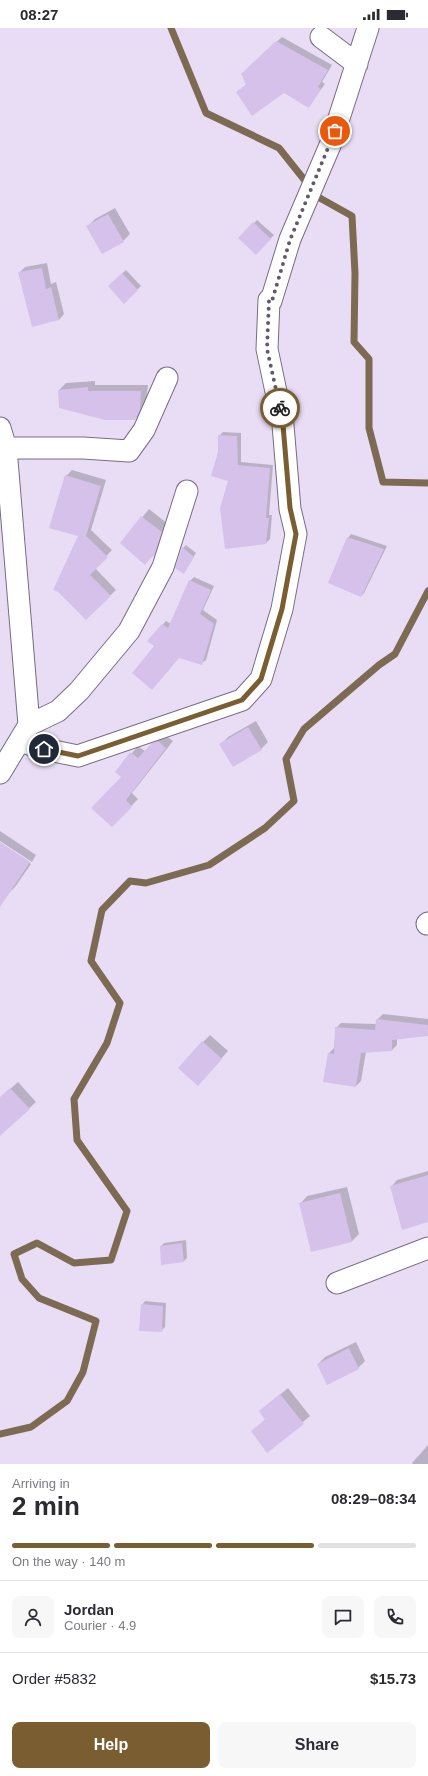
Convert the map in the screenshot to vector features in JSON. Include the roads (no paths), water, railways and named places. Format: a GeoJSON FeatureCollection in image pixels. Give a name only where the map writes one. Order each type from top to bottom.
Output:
{"type":"FeatureCollection","features":[{"type":"Feature","properties":{"kind":"street"},"geometry":{"type":"LineString","coordinates":[[0,428],[6,448],[25,733],[44,749],[78,756],[242,700],[261,679],[282,609],[296,534],[290,508],[283,425],[267,349],[269,300],[272,301],[290,240],[331,143],[368,28]]}},
{"type":"Feature","properties":{"kind":"street"},"geometry":{"type":"LineString","coordinates":[[321,37],[357,64]]}},
{"type":"Feature","properties":{"kind":"street"},"geometry":{"type":"LineString","coordinates":[[6,448],[83,448],[129,450],[144,430],[167,378]]}},
{"type":"Feature","properties":{"kind":"street"},"geometry":{"type":"LineString","coordinates":[[0,773],[25,733],[58,711],[79,691],[129,630],[163,567],[187,491]]}},
{"type":"Feature","properties":{"kind":"street"},"geometry":{"type":"LineString","coordinates":[[337,1283],[428,1248]]}},
{"type":"Feature","properties":{"kind":"waterway"},"geometry":{"type":"LineString","coordinates":[[171,28],[206,113],[279,148],[318,197],[352,216],[355,273],[354,342],[369,359],[369,428],[383,482],[428,483]]}},
{"type":"Feature","properties":{"kind":"waterway"},"geometry":{"type":"LineString","coordinates":[[0,1434],[31,1427],[67,1401],[83,1372],[96,1321],[39,1298],[22,1279],[14,1254],[37,1243],[74,1263],[111,1260],[127,1211],[77,1140],[74,1099],[107,1043],[120,1003],[91,961],[102,910],[130,881],[146,883],[209,865],[265,828],[294,801],[286,759],[304,729],[379,665],[395,654],[428,591]]}}]}
